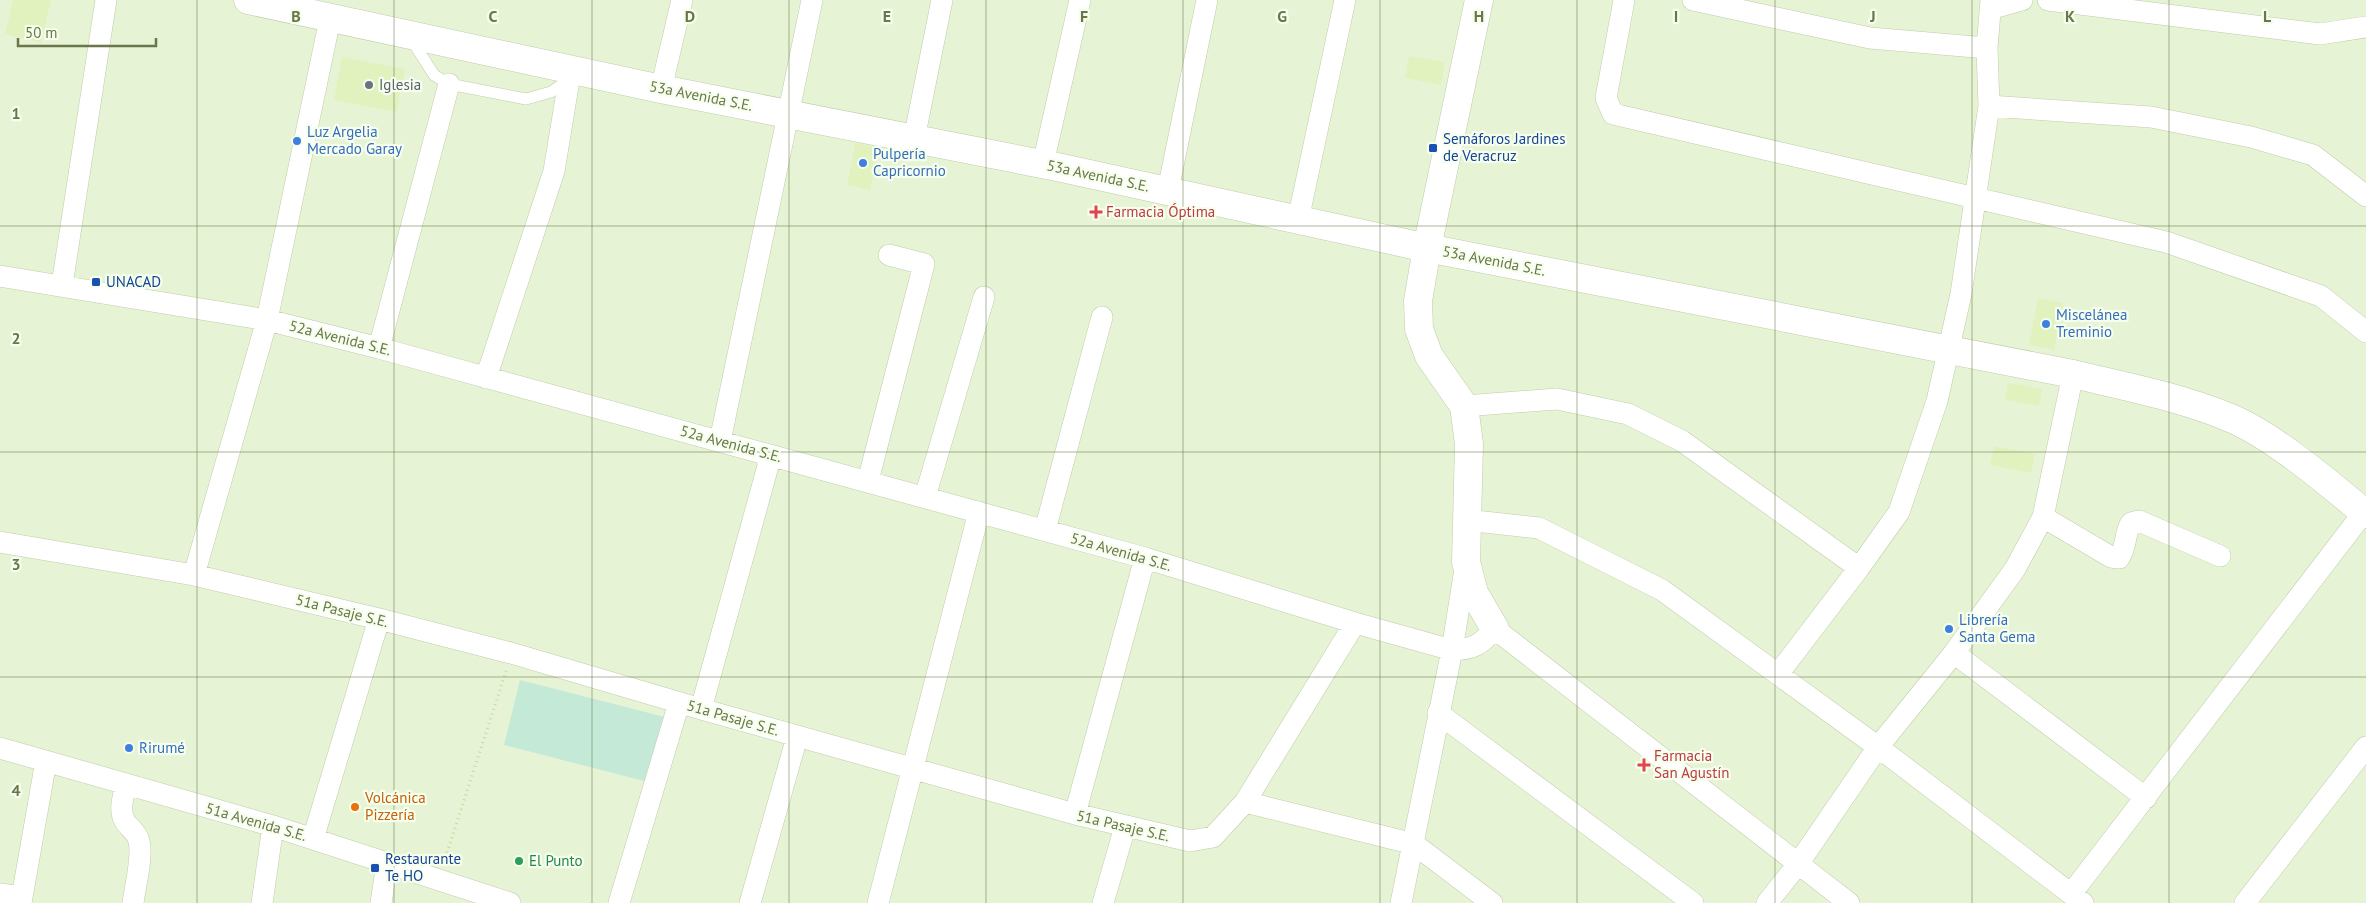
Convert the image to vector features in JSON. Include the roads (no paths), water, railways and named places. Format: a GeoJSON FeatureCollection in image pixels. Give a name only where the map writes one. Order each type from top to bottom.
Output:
{"type":"FeatureCollection","features":[{"type":"Feature","properties":{"kind":"street"},"geometry":{"type":"LineString","coordinates":[[62,286],[106,0]]}},
{"type":"Feature","properties":{"kind":"street","name":"53a Avenida S.E."},"geometry":{"type":"LineString","coordinates":[[248,0],[408,35],[573,75],[661,89],[1043,164],[1427,248],[2073,374],[2149,392],[2229,417],[2273,442],[2365,513]]}},
{"type":"Feature","properties":{"kind":"street"},"geometry":{"type":"LineString","coordinates":[[661,89],[682,0]]}},
{"type":"Feature","properties":{"kind":"street"},"geometry":{"type":"LineString","coordinates":[[720,441],[812,0]]}},
{"type":"Feature","properties":{"kind":"street"},"geometry":{"type":"LineString","coordinates":[[914,139],[942,0]]}},
{"type":"Feature","properties":{"kind":"street"},"geometry":{"type":"LineString","coordinates":[[1043,164],[1080,0]]}},
{"type":"Feature","properties":{"kind":"street"},"geometry":{"type":"LineString","coordinates":[[1168,190],[1207,0]]}},
{"type":"Feature","properties":{"kind":"street"},"geometry":{"type":"LineString","coordinates":[[1298,220],[1345,0]]}},
{"type":"Feature","properties":{"kind":"street"},"geometry":{"type":"LineString","coordinates":[[1401,903],[1452,650],[1466,562],[1469,444],[1464,406],[1430,356],[1419,329],[1418,301],[1427,248],[1479,0]]}},
{"type":"Feature","properties":{"kind":"street"},"geometry":{"type":"LineString","coordinates":[[1624,0],[1606,98],[1613,114],[2166,242],[2321,296],[2366,332]]}},
{"type":"Feature","properties":{"kind":"street"},"geometry":{"type":"LineString","coordinates":[[1693,0],[1870,38],[1987,48]]}},
{"type":"Feature","properties":{"kind":"street"},"geometry":{"type":"LineString","coordinates":[[1778,674],[1899,512],[1937,402],[1962,294],[1974,199],[1990,106],[1987,48],[1990,4],[2022,0]]}},
{"type":"Feature","properties":{"kind":"street"},"geometry":{"type":"LineString","coordinates":[[2048,0],[2320,34],[2366,27]]}},
{"type":"Feature","properties":{"kind":"street"},"geometry":{"type":"LineString","coordinates":[[194,575],[267,320],[330,19]]}},
{"type":"Feature","properties":{"kind":"street"},"geometry":{"type":"LineString","coordinates":[[486,378],[554,171],[573,75]]}},
{"type":"Feature","properties":{"kind":"street"},"geometry":{"type":"LineString","coordinates":[[379,348],[449,84]]}},
{"type":"Feature","properties":{"kind":"street"},"geometry":{"type":"LineString","coordinates":[[1990,106],[2151,117],[2251,137],[2313,155],[2366,196]]}},
{"type":"Feature","properties":{"kind":"street"},"geometry":{"type":"LineString","coordinates":[[868,482],[924,264],[889,255]]}},
{"type":"Feature","properties":{"kind":"street","name":"52a Avenida S.E."},"geometry":{"type":"LineString","coordinates":[[0,276],[267,320],[379,348],[1145,558],[1355,624],[1452,650]]}},
{"type":"Feature","properties":{"kind":"street"},"geometry":{"type":"LineString","coordinates":[[925,497],[984,298]]}},
{"type":"Feature","properties":{"kind":"street"},"geometry":{"type":"LineString","coordinates":[[1045,530],[1102,317]]}},
{"type":"Feature","properties":{"kind":"street"},"geometry":{"type":"LineString","coordinates":[[1767,903],[1798,864],[1878,747],[1954,653],[2015,568],[2044,517],[2073,374]]}},
{"type":"Feature","properties":{"kind":"street"},"geometry":{"type":"LineString","coordinates":[[1464,406],[1557,399],[1628,414],[1682,441],[1859,568]]}},
{"type":"Feature","properties":{"kind":"street"},"geometry":{"type":"LineString","coordinates":[[701,709],[771,455]]}},
{"type":"Feature","properties":{"kind":"street"},"geometry":{"type":"LineString","coordinates":[[878,903],[914,770],[979,512]]}},
{"type":"Feature","properties":{"kind":"street"},"geometry":{"type":"LineString","coordinates":[[1466,520],[1539,528],[1662,590],[1878,747],[2077,899],[2146,798],[2365,513]]}},
{"type":"Feature","properties":{"kind":"street"},"geometry":{"type":"LineString","coordinates":[[2044,517],[2111,557],[2119,558],[2124,550],[2131,523],[2139,521],[2220,556]]}},
{"type":"Feature","properties":{"kind":"street","name":"51a Pasaje S.E."},"geometry":{"type":"LineString","coordinates":[[0,542],[194,575],[379,619],[511,653],[914,770],[1125,827],[1190,841],[1213,837],[1245,802],[1355,624]]}},
{"type":"Feature","properties":{"kind":"street"},"geometry":{"type":"LineString","coordinates":[[1075,814],[1145,558]]}},
{"type":"Feature","properties":{"kind":"street"},"geometry":{"type":"LineString","coordinates":[[1466,562],[1474,593],[1495,629],[1849,903]]}},
{"type":"Feature","properties":{"kind":"street"},"geometry":{"type":"LineString","coordinates":[[313,839],[379,619]]}},
{"type":"Feature","properties":{"kind":"street"},"geometry":{"type":"LineString","coordinates":[[1452,650],[1468,649],[1481,644],[1495,629]]}},
{"type":"Feature","properties":{"kind":"street"},"geometry":{"type":"LineString","coordinates":[[1954,653],[2146,798]]}},
{"type":"Feature","properties":{"kind":"street"},"geometry":{"type":"LineString","coordinates":[[619,903],[678,703]]}},
{"type":"Feature","properties":{"kind":"street"},"geometry":{"type":"LineString","coordinates":[[1438,713],[1693,903]]}},
{"type":"Feature","properties":{"kind":"street"},"geometry":{"type":"LineString","coordinates":[[750,903],[796,737]]}},
{"type":"Feature","properties":{"kind":"street"},"geometry":{"type":"LineString","coordinates":[[2245,903],[2366,747]]}},
{"type":"Feature","properties":{"kind":"street","name":"51a Avenida S.E."},"geometry":{"type":"LineString","coordinates":[[0,748],[273,826],[510,903]]}},
{"type":"Feature","properties":{"kind":"street"},"geometry":{"type":"LineString","coordinates":[[0,894],[22,900],[46,761]]}},
{"type":"Feature","properties":{"kind":"street"},"geometry":{"type":"LineString","coordinates":[[126,785],[121,810],[122,817],[135,832],[140,850],[133,903]]}},
{"type":"Feature","properties":{"kind":"street"},"geometry":{"type":"LineString","coordinates":[[1245,802],[1414,844],[1492,903]]}},
{"type":"Feature","properties":{"kind":"street"},"geometry":{"type":"LineString","coordinates":[[262,903],[273,826]]}},
{"type":"Feature","properties":{"kind":"street"},"geometry":{"type":"LineString","coordinates":[[1103,903],[1125,827]]}},
{"type":"Feature","properties":{"kind":"street"},"geometry":{"type":"LineString","coordinates":[[381,903],[387,863]]}},
{"type":"Feature","properties":{"kind":"lane"},"geometry":{"type":"LineString","coordinates":[[408,35],[434,75],[449,84],[526,99],[551,92],[573,75]]}},
{"type":"Feature","properties":{"kind":"place","name":"Iglesia"},"geometry":{"type":"Point","coordinates":[369,85]}},
{"type":"Feature","properties":{"kind":"place","name":"Luz Argelia Mercado Garay"},"geometry":{"type":"Point","coordinates":[297,141]}},
{"type":"Feature","properties":{"kind":"place","name":"Semáforos Jardines de Veracruz"},"geometry":{"type":"Point","coordinates":[1433,148]}},
{"type":"Feature","properties":{"kind":"place","name":"Pulpería Capricornio"},"geometry":{"type":"Point","coordinates":[863,163]}},
{"type":"Feature","properties":{"kind":"place","name":"Farmacia Óptima"},"geometry":{"type":"Point","coordinates":[1096,212]}},
{"type":"Feature","properties":{"kind":"place","name":"UNACAD"},"geometry":{"type":"Point","coordinates":[96,282]}},
{"type":"Feature","properties":{"kind":"place","name":"Miscelánea Treminio"},"geometry":{"type":"Point","coordinates":[2046,324]}},
{"type":"Feature","properties":{"kind":"place","name":"Librería Santa Gema"},"geometry":{"type":"Point","coordinates":[1949,629]}},
{"type":"Feature","properties":{"kind":"place","name":"Rirumé"},"geometry":{"type":"Point","coordinates":[129,748]}},
{"type":"Feature","properties":{"kind":"place","name":"Farmacia San Agustín"},"geometry":{"type":"Point","coordinates":[1644,765]}},
{"type":"Feature","properties":{"kind":"place","name":"Volcánica Pizzería"},"geometry":{"type":"Point","coordinates":[355,807]}},
{"type":"Feature","properties":{"kind":"place","name":"El Punto"},"geometry":{"type":"Point","coordinates":[519,861]}},
{"type":"Feature","properties":{"kind":"place","name":"Restaurante Te HO"},"geometry":{"type":"Point","coordinates":[375,868]}}]}
